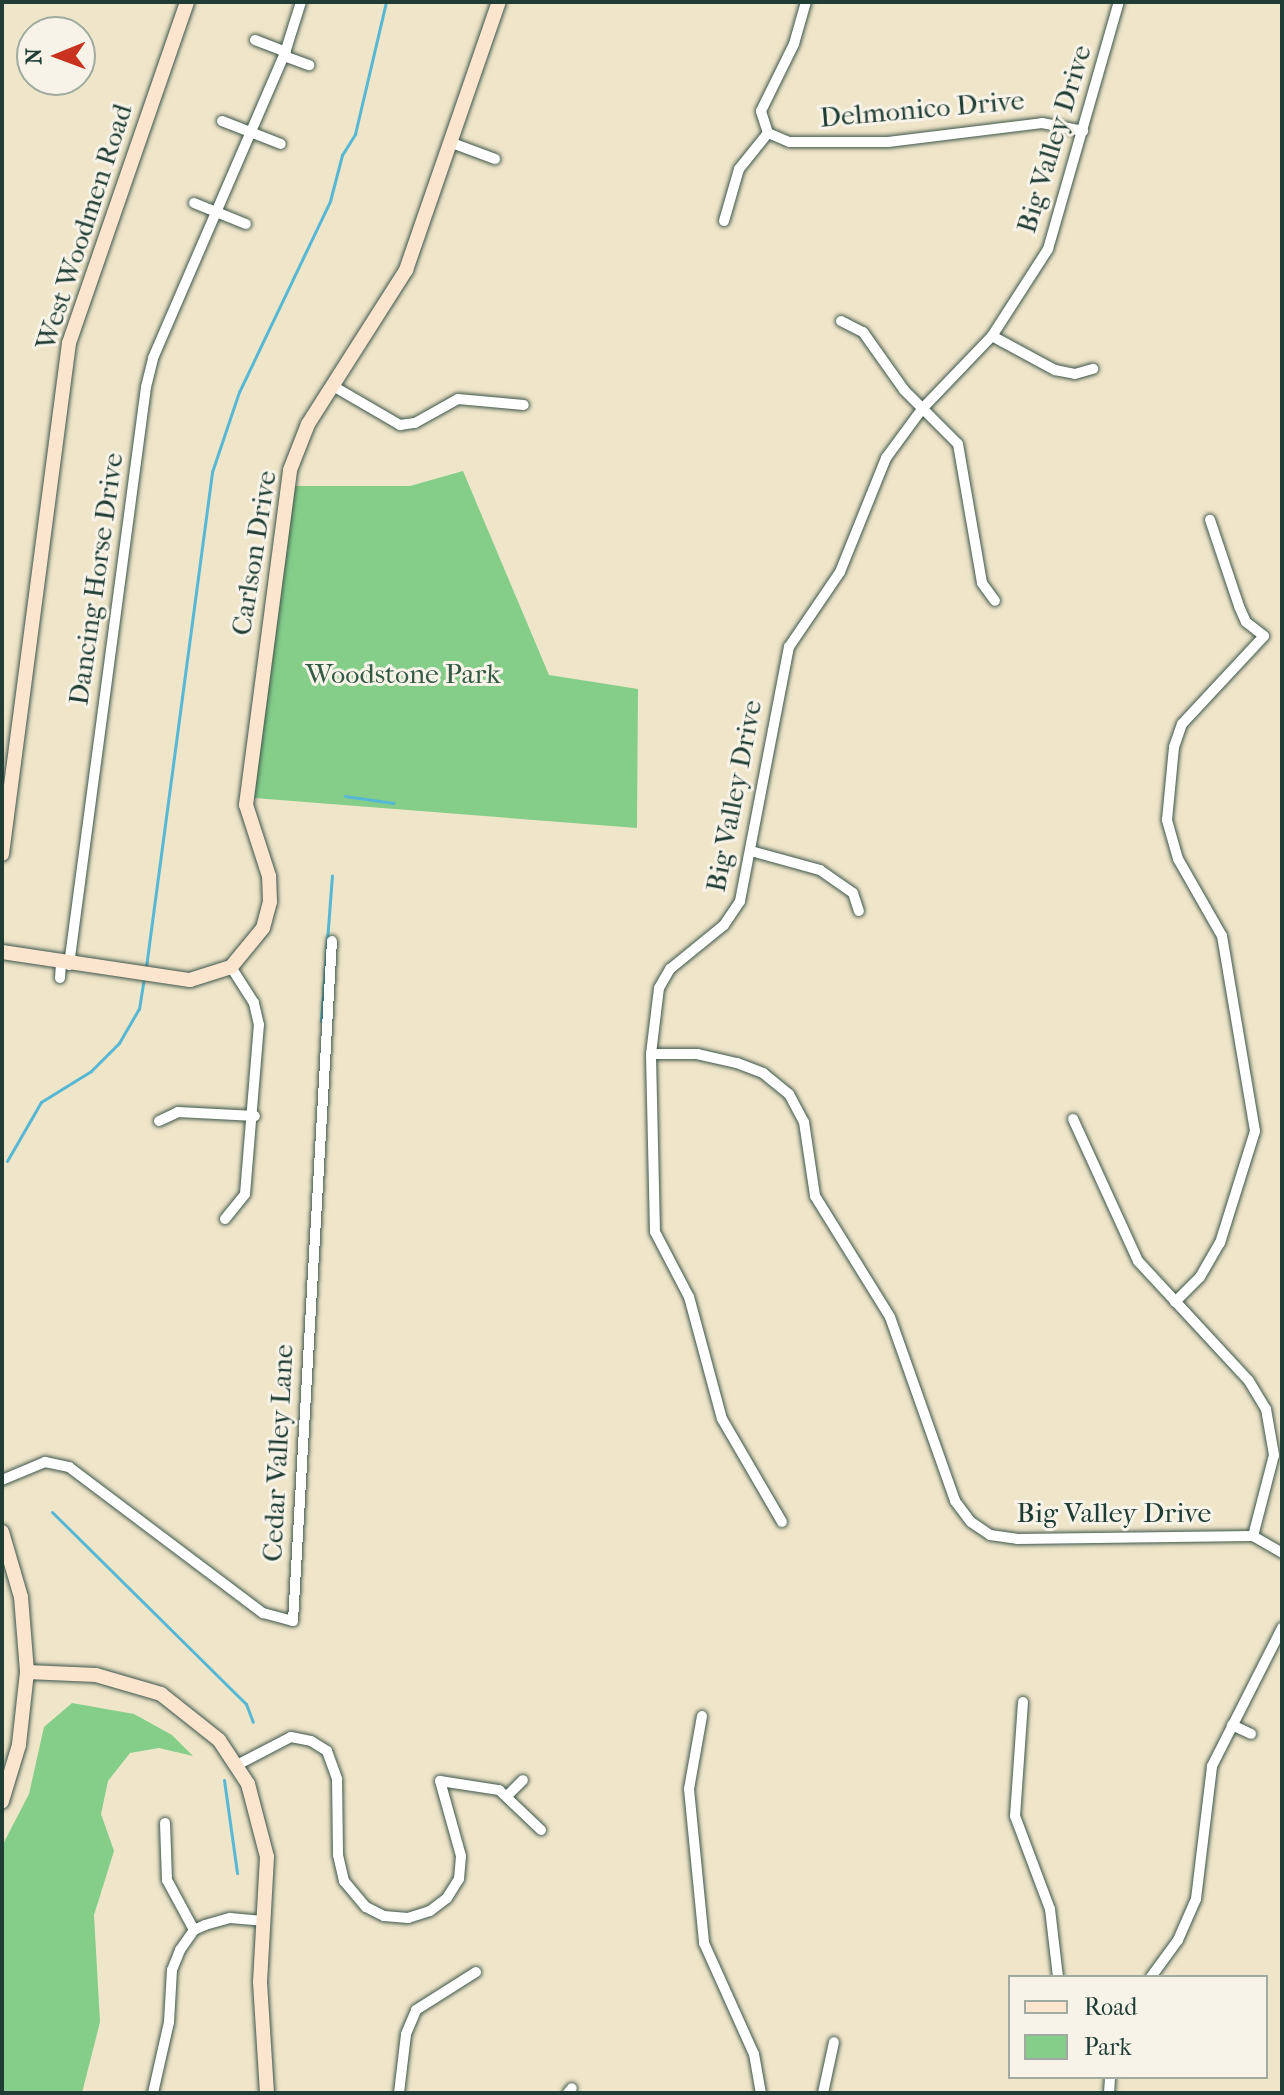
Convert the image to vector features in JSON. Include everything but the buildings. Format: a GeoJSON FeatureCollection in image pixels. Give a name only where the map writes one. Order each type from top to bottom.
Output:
{"type":"FeatureCollection","features":[{"type":"Feature","properties":{"kind":"main road","name":"West Woodmen Road"},"geometry":{"type":"LineString","coordinates":[[2,854],[69,343],[187,2]]}},
{"type":"Feature","properties":{"kind":"main road","name":"Carlson Drive"},"geometry":{"type":"LineString","coordinates":[[231,967],[263,928],[270,902],[269,876],[246,805],[290,470],[308,424],[393,297],[452,143],[499,2]]}},
{"type":"Feature","properties":{"kind":"main road"},"geometry":{"type":"LineString","coordinates":[[2,952],[63,969],[163,979],[190,980],[231,967]]}},
{"type":"Feature","properties":{"kind":"main road"},"geometry":{"type":"LineString","coordinates":[[2,1532],[21,1597],[27,1672],[19,1745],[2,1801]]}},
{"type":"Feature","properties":{"kind":"main road"},"geometry":{"type":"LineString","coordinates":[[27,1672],[96,1675],[146,1687],[193,1715],[237,1765],[257,1808],[265,1843],[261,2026],[267,2093]]}},
{"type":"Feature","properties":{"kind":"street","name":"Dancing Horse Drive"},"geometry":{"type":"LineString","coordinates":[[63,969],[146,387],[153,358],[285,54],[301,2]]}},
{"type":"Feature","properties":{"kind":"street"},"geometry":{"type":"LineString","coordinates":[[724,221],[739,169],[768,133],[761,111],[794,44],[806,2]]}},
{"type":"Feature","properties":{"kind":"street","name":"Big Valley Drive"},"geometry":{"type":"LineString","coordinates":[[1119,2],[1048,249],[992,336],[922,409],[886,458],[840,572],[789,647],[751,851],[734,914],[670,969],[659,988],[651,1054],[724,1059],[763,1073],[789,1094],[804,1122],[815,1196],[890,1317],[955,1501],[971,1522],[990,1535],[1017,1539],[1253,1536]]}},
{"type":"Feature","properties":{"kind":"street"},"geometry":{"type":"LineString","coordinates":[[255,40],[309,65]]}},
{"type":"Feature","properties":{"kind":"street"},"geometry":{"type":"LineString","coordinates":[[222,121],[281,144]]}},
{"type":"Feature","properties":{"kind":"street","name":"Delmonico Drive"},"geometry":{"type":"LineString","coordinates":[[768,133],[776,139],[803,142],[888,142],[1042,123],[1083,131]]}},
{"type":"Feature","properties":{"kind":"street"},"geometry":{"type":"LineString","coordinates":[[452,143],[495,159]]}},
{"type":"Feature","properties":{"kind":"street"},"geometry":{"type":"LineString","coordinates":[[194,203],[246,224]]}},
{"type":"Feature","properties":{"kind":"street"},"geometry":{"type":"LineString","coordinates":[[841,321],[863,332],[922,409],[958,444],[982,583],[995,601]]}},
{"type":"Feature","properties":{"kind":"street"},"geometry":{"type":"LineString","coordinates":[[992,336],[1055,370],[1075,374],[1093,369]]}},
{"type":"Feature","properties":{"kind":"street"},"geometry":{"type":"LineString","coordinates":[[333,386],[400,425],[415,423],[458,399],[524,405]]}},
{"type":"Feature","properties":{"kind":"street"},"geometry":{"type":"LineString","coordinates":[[1175,1302],[1200,1277],[1220,1243],[1255,1131],[1222,936],[1178,859],[1169,833],[1174,747],[1188,713],[1264,636],[1246,622],[1210,520]]}},
{"type":"Feature","properties":{"kind":"street"},"geometry":{"type":"LineString","coordinates":[[751,851],[820,870],[853,893],[859,911]]}},
{"type":"Feature","properties":{"kind":"street","name":"Cedar Valley Lane"},"geometry":{"type":"LineString","coordinates":[[2,1480],[45,1462],[69,1467],[263,1613],[293,1621],[332,941]]}},
{"type":"Feature","properties":{"kind":"street"},"geometry":{"type":"LineString","coordinates":[[225,1219],[245,1194],[255,1116],[259,1025],[254,1003],[231,967]]}},
{"type":"Feature","properties":{"kind":"street"},"geometry":{"type":"LineString","coordinates":[[651,1054],[655,1232],[689,1297],[726,1427],[782,1522]]}},
{"type":"Feature","properties":{"kind":"street"},"geometry":{"type":"LineString","coordinates":[[159,1121],[178,1112],[255,1116]]}},
{"type":"Feature","properties":{"kind":"street"},"geometry":{"type":"LineString","coordinates":[[1073,1119],[1138,1261],[1249,1381],[1266,1409],[1274,1455],[1253,1536],[1282,1553]]}},
{"type":"Feature","properties":{"kind":"street"},"geometry":{"type":"LineString","coordinates":[[1152,1975],[1178,1940],[1196,1899],[1206,1791],[1232,1725],[1282,1628]]}},
{"type":"Feature","properties":{"kind":"street"},"geometry":{"type":"LineString","coordinates":[[1023,1702],[1015,1816],[1050,1909],[1058,1975]]}},
{"type":"Feature","properties":{"kind":"street"},"geometry":{"type":"LineString","coordinates":[[702,1716],[689,1789],[704,1943],[754,2054],[761,2093]]}},
{"type":"Feature","properties":{"kind":"street"},"geometry":{"type":"LineString","coordinates":[[1232,1725],[1251,1734]]}},
{"type":"Feature","properties":{"kind":"street"},"geometry":{"type":"LineString","coordinates":[[237,1765],[291,1737],[311,1741],[327,1751],[337,1779],[338,1855],[344,1881],[366,1907],[396,1918],[420,1915],[439,1905],[459,1879],[461,1856],[440,1781],[508,1795],[541,1830]]}},
{"type":"Feature","properties":{"kind":"street"},"geometry":{"type":"LineString","coordinates":[[508,1795],[523,1780]]}},
{"type":"Feature","properties":{"kind":"street"},"geometry":{"type":"LineString","coordinates":[[165,1823],[162,1841],[167,1880],[194,1930]]}},
{"type":"Feature","properties":{"kind":"street"},"geometry":{"type":"LineString","coordinates":[[153,2093],[169,2022],[172,1970],[194,1930],[230,1918],[263,1921]]}},
{"type":"Feature","properties":{"kind":"street"},"geometry":{"type":"LineString","coordinates":[[399,2093],[406,2034],[416,2010],[476,1972]]}},
{"type":"Feature","properties":{"kind":"street"},"geometry":{"type":"LineString","coordinates":[[823,2093],[834,2042]]}},
{"type":"Feature","properties":{"kind":"green space","name":"Woodstone Park"},"geometry":{"type":"Polygon","coordinates":[[[463,471],[549,675],[638,689],[637,828],[254,798],[295,486],[410,486],[463,471]]]}},
{"type":"Feature","properties":{"kind":"green space"},"geometry":{"type":"Polygon","coordinates":[[[72,1703],[134,1714],[172,1735],[193,1756],[159,1748],[130,1753],[108,1781],[101,1814],[114,1851],[94,1915],[100,2022],[82,2093],[2,2093],[2,1846],[29,1794],[44,1727],[72,1703]]]}},
{"type":"Feature","properties":{"kind":"waterway"},"geometry":{"type":"LineString","coordinates":[[146,967],[212,472],[239,392],[330,201],[342,155],[355,134],[386,2]]}},
{"type":"Feature","properties":{"kind":"waterway"},"geometry":{"type":"LineString","coordinates":[[345,796],[393,803]]}},
{"type":"Feature","properties":{"kind":"waterway"},"geometry":{"type":"LineString","coordinates":[[321,1021],[332,875]]}},
{"type":"Feature","properties":{"kind":"waterway"},"geometry":{"type":"LineString","coordinates":[[7,1161],[41,1102],[91,1071],[119,1043],[139,1009],[144,978]]}},
{"type":"Feature","properties":{"kind":"waterway"},"geometry":{"type":"LineString","coordinates":[[52,1512],[246,1704],[253,1722]]}},
{"type":"Feature","properties":{"kind":"waterway"},"geometry":{"type":"LineString","coordinates":[[224,1780],[237,1873]]}}]}
